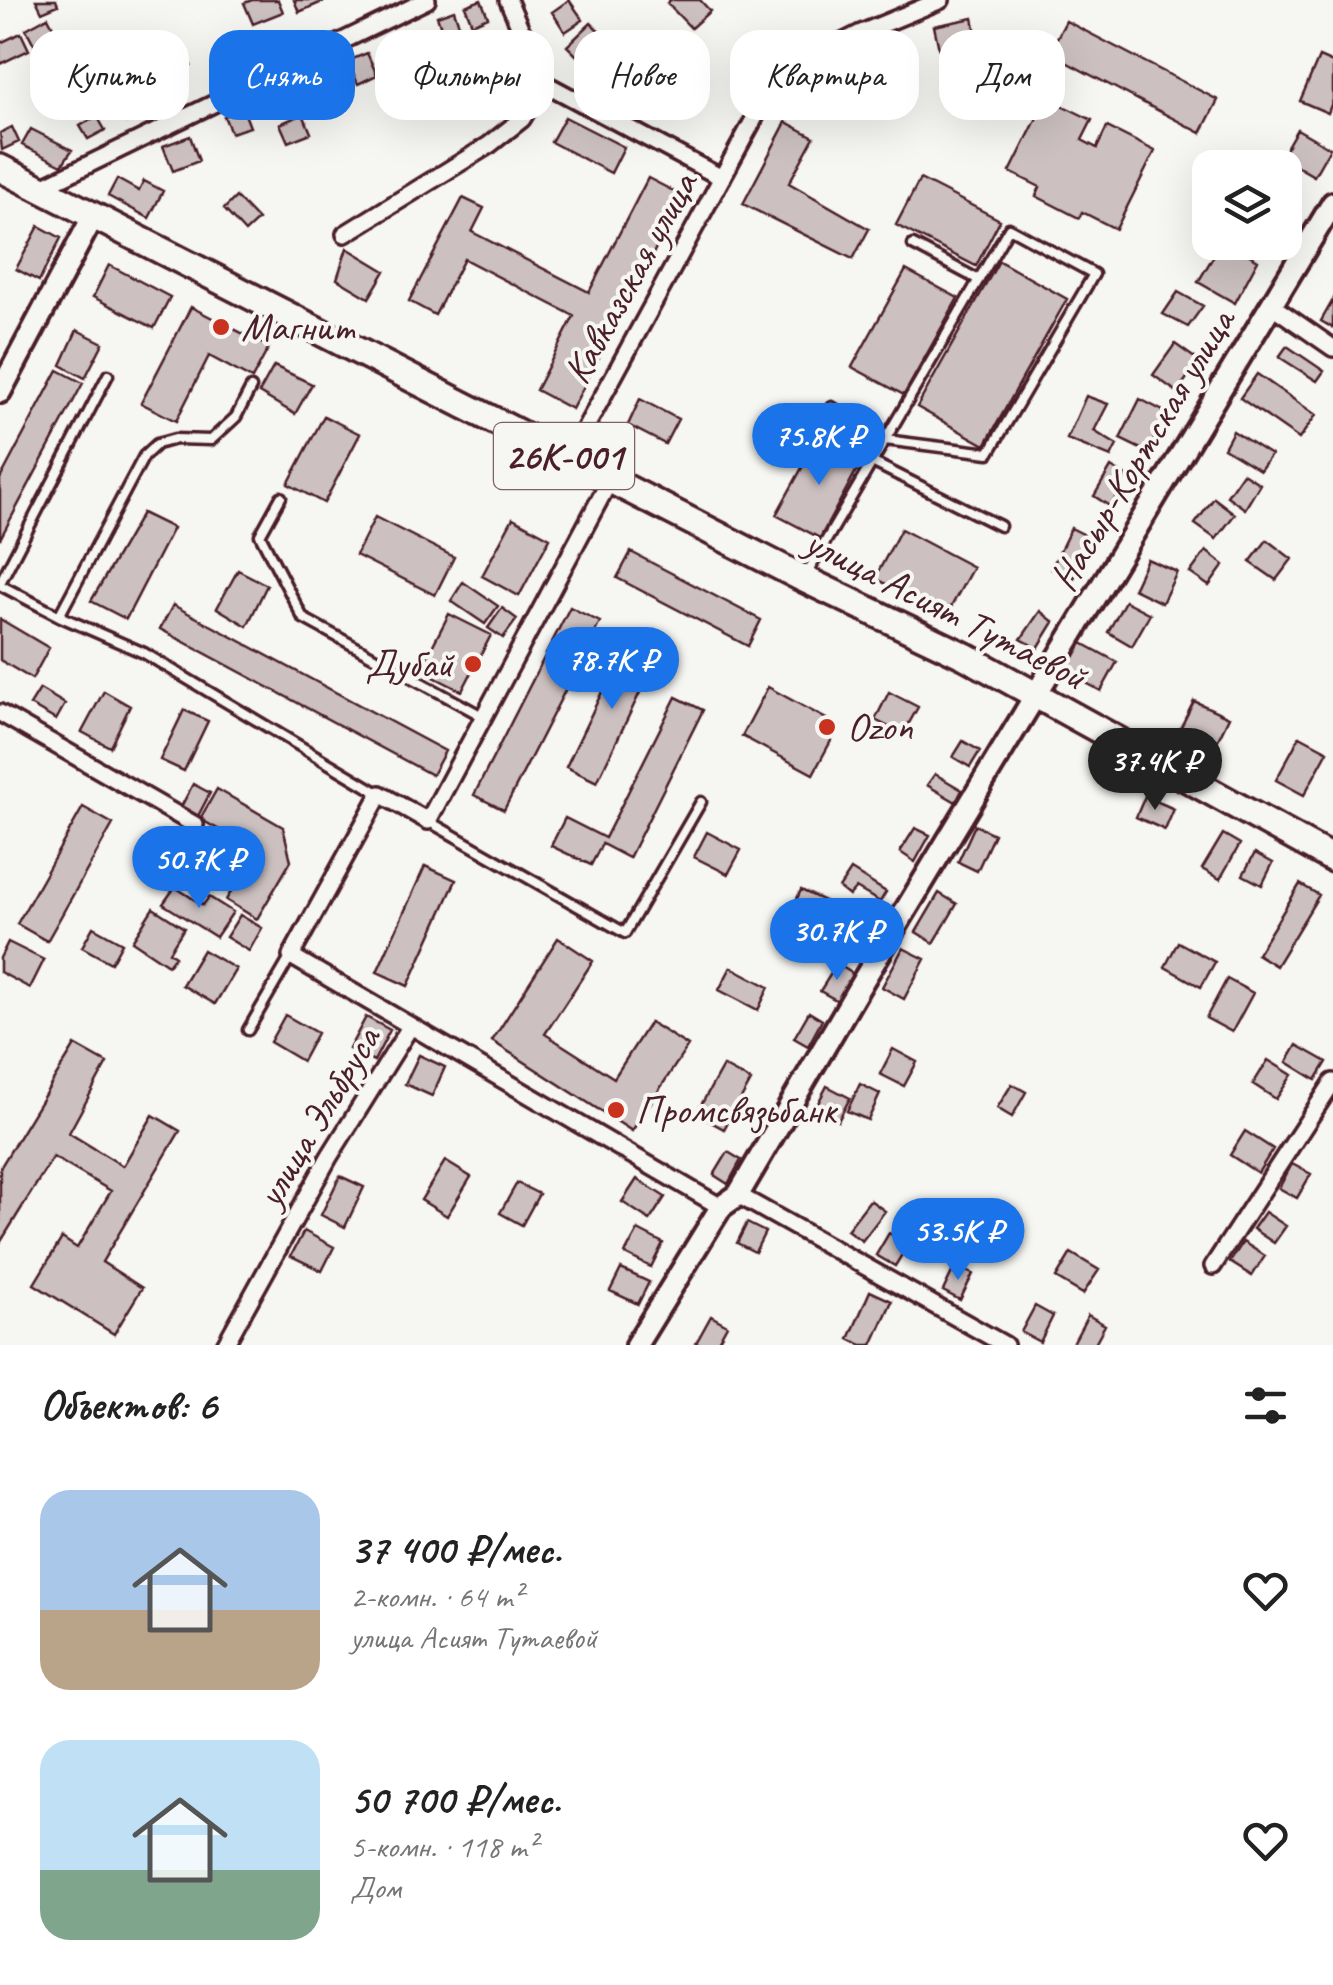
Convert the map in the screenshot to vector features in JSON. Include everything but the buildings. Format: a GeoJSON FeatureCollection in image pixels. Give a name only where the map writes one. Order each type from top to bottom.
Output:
{"type":"FeatureCollection","features":[{"type":"Feature","properties":{"kind":"main road","name":"26К-001"},"geometry":{"type":"LineString","coordinates":[[0,168],[94,215]]}},
{"type":"Feature","properties":{"kind":"main road","name":"улица Асият Тутаевой"},"geometry":{"type":"LineString","coordinates":[[94,215],[804,579],[964,656],[1333,858]]}},
{"type":"Feature","properties":{"kind":"street"},"geometry":{"type":"LineString","coordinates":[[40,188],[427,0]]}},
{"type":"Feature","properties":{"kind":"street"},"geometry":{"type":"LineString","coordinates":[[508,0],[521,30]]}},
{"type":"Feature","properties":{"kind":"street","name":"Кавказская улица"},"geometry":{"type":"LineString","coordinates":[[569,458],[766,98],[801,63],[858,34],[941,0]]}},
{"type":"Feature","properties":{"kind":"street"},"geometry":{"type":"LineString","coordinates":[[554,88],[722,178]]}},
{"type":"Feature","properties":{"kind":"street"},"geometry":{"type":"LineString","coordinates":[[345,234],[489,145],[520,120]]}},
{"type":"Feature","properties":{"kind":"street","name":"Насыр-Кортская улица"},"geometry":{"type":"LineString","coordinates":[[636,1345],[729,1201],[1333,203]]}},
{"type":"Feature","properties":{"kind":"street"},"geometry":{"type":"LineString","coordinates":[[0,392],[94,215]]}},
{"type":"Feature","properties":{"kind":"street"},"geometry":{"type":"LineString","coordinates":[[1271,305],[1333,348]]}},
{"type":"Feature","properties":{"kind":"street"},"geometry":{"type":"LineString","coordinates":[[410,1026],[291,956],[380,794],[428,821],[610,480]]}},
{"type":"Feature","properties":{"kind":"street"},"geometry":{"type":"LineString","coordinates":[[0,713],[196,826]]}},
{"type":"Feature","properties":{"kind":"street","name":"улица Эльбруса"},"geometry":{"type":"LineString","coordinates":[[225,1345],[329,1157],[410,1026],[729,1201],[1005,1345]]}},
{"type":"Feature","properties":{"kind":"street"},"geometry":{"type":"LineString","coordinates":[[1213,1266],[1333,1082]]}},
{"type":"Feature","properties":{"kind":"lane"},"geometry":{"type":"LineString","coordinates":[[804,579],[872,462],[885,440],[979,280],[1009,228],[1094,274],[988,454],[885,440],[832,407]]}},
{"type":"Feature","properties":{"kind":"lane"},"geometry":{"type":"LineString","coordinates":[[912,244],[979,280]]}},
{"type":"Feature","properties":{"kind":"lane"},"geometry":{"type":"LineString","coordinates":[[108,375],[0,584],[59,616],[144,653],[380,794]]}},
{"type":"Feature","properties":{"kind":"lane"},"geometry":{"type":"LineString","coordinates":[[59,616],[144,456],[157,444],[211,440],[236,418],[252,388]]}},
{"type":"Feature","properties":{"kind":"lane"},"geometry":{"type":"LineString","coordinates":[[872,462],[1000,526]]}},
{"type":"Feature","properties":{"kind":"lane"},"geometry":{"type":"LineString","coordinates":[[281,498],[260,535],[303,618],[484,717]]}},
{"type":"Feature","properties":{"kind":"lane"},"geometry":{"type":"LineString","coordinates":[[428,821],[625,932],[701,802]]}},
{"type":"Feature","properties":{"kind":"lane"},"geometry":{"type":"LineString","coordinates":[[248,1030],[291,956]]}},
{"type":"Feature","properties":{"kind":"place","name":"Магнит"},"geometry":{"type":"Point","coordinates":[221,327]}},
{"type":"Feature","properties":{"kind":"place","name":"Дубай"},"geometry":{"type":"Point","coordinates":[473,664]}},
{"type":"Feature","properties":{"kind":"place","name":"Ozon"},"geometry":{"type":"Point","coordinates":[827,727]}},
{"type":"Feature","properties":{"kind":"place","name":"Промсвязьбанк"},"geometry":{"type":"Point","coordinates":[616,1110]}}]}
